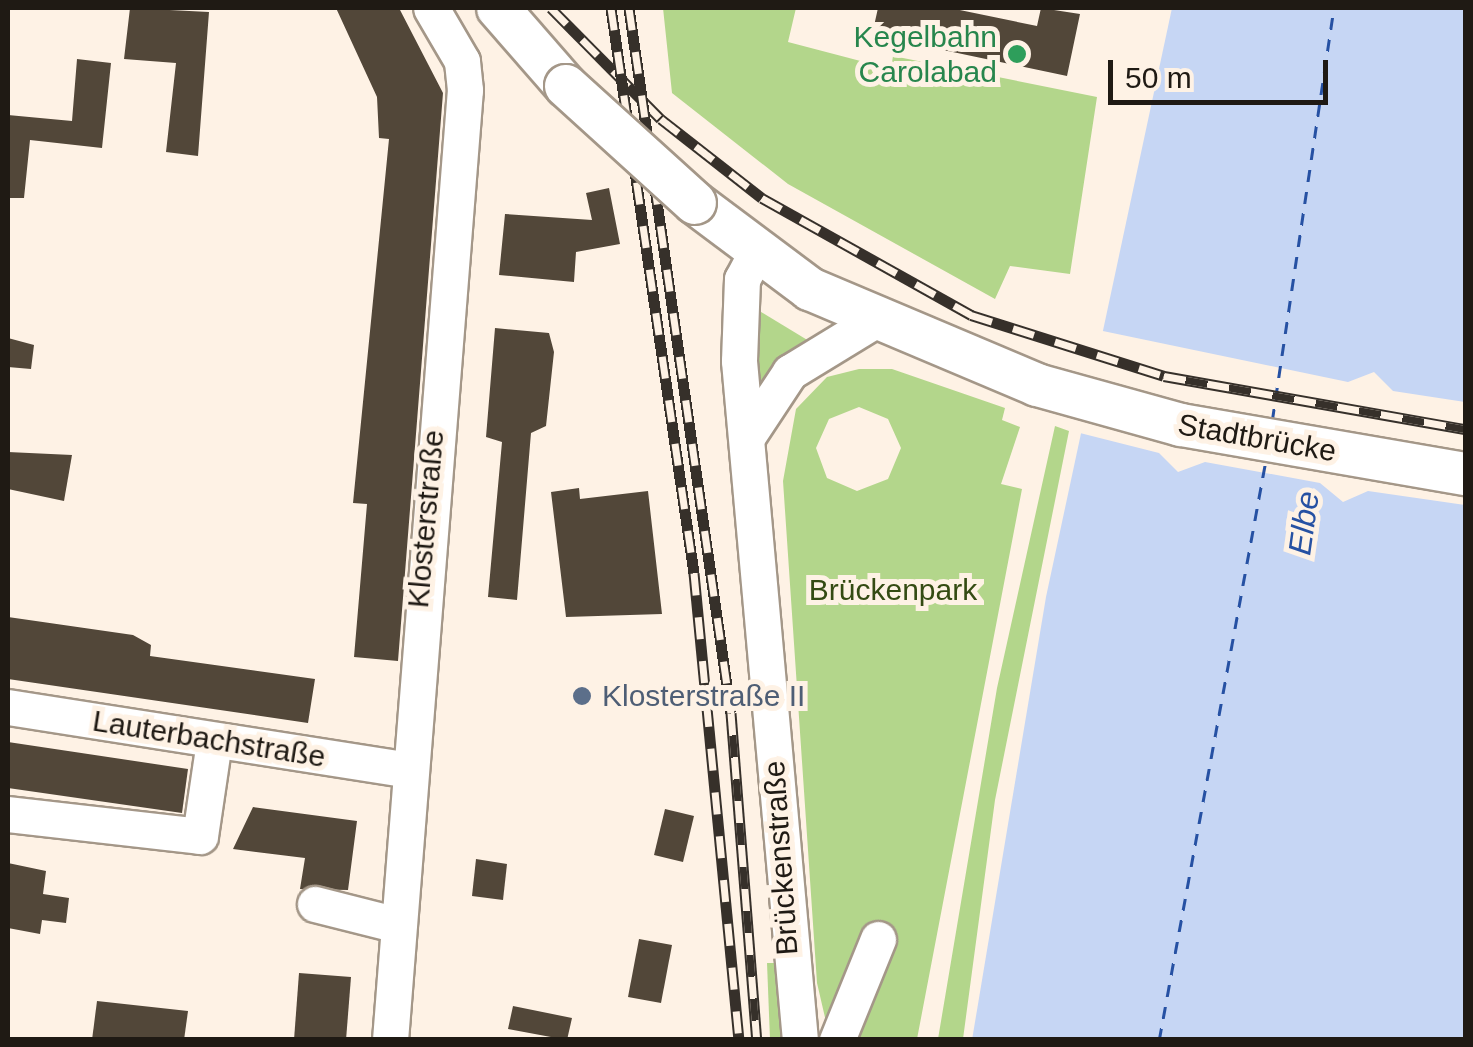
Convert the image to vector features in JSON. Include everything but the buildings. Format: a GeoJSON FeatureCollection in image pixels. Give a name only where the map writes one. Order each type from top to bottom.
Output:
{"type":"FeatureCollection","features":[{"type":"Feature","properties":{"kind":"main road","name":"Stadtbrücke"},"geometry":{"type":"LineString","coordinates":[[498,8],[566,86],[694,203],[756,253],[872,322],[1052,390],[1198,429],[1466,474]]}},
{"type":"Feature","properties":{"kind":"street","name":"Klosterstraße"},"geometry":{"type":"LineString","coordinates":[[390,1040],[410,770],[409,722],[465,90],[462,61],[431,8]]}},
{"type":"Feature","properties":{"kind":"street","name":"Brückenstraße"},"geometry":{"type":"LineString","coordinates":[[756,253],[738,311],[800,1040]]}},
{"type":"Feature","properties":{"kind":"street"},"geometry":{"type":"LineString","coordinates":[[747,437],[790,372],[872,322]]}},
{"type":"Feature","properties":{"kind":"street","name":"Lauterbachstraße"},"geometry":{"type":"LineString","coordinates":[[8,707],[410,770]]}},
{"type":"Feature","properties":{"kind":"street"},"geometry":{"type":"LineString","coordinates":[[8,814],[200,836],[214,741]]}},
{"type":"Feature","properties":{"kind":"street"},"geometry":{"type":"LineString","coordinates":[[315,904],[398,924]]}},
{"type":"Feature","properties":{"kind":"street"},"geometry":{"type":"LineString","coordinates":[[837,1040],[878,939]]}},
{"type":"Feature","properties":{"kind":"green space"},"geometry":{"type":"Polygon","coordinates":[[[663,8],[796,8],[788,42],[891,69],[893,56],[1097,97],[1070,274],[1010,266],[995,299],[788,184],[672,93],[663,8]]]}},
{"type":"Feature","properties":{"kind":"green space"},"geometry":{"type":"Polygon","coordinates":[[[753,307],[809,341],[755,391],[753,307]]]}},
{"type":"Feature","properties":{"kind":"green space","name":"Brückenpark"},"geometry":{"type":"Polygon","coordinates":[[[859,369],[892,369],[1005,408],[1002,420],[1020,427],[1001,484],[1022,489],[917,1039],[830,1039],[817,983],[783,481],[796,409],[827,377],[859,369]],[[859,407],[829,419],[816,448],[827,478],[857,491],[888,479],[901,448],[888,419],[859,407]]]}},
{"type":"Feature","properties":{"kind":"green space"},"geometry":{"type":"Polygon","coordinates":[[[1055,426],[1069,431],[995,800],[963,1039],[938,1039],[997,688],[1055,426]]]}},
{"type":"Feature","properties":{"kind":"green space"},"geometry":{"type":"Polygon","coordinates":[[[767,963],[775,963],[786,1039],[770,1039],[767,963]]]}},
{"type":"Feature","properties":{"kind":"water","name":"Elbe"},"geometry":{"type":"Polygon","coordinates":[[[1172,8],[1465,8],[1465,1039],[972,1040],[1046,597],[1172,8]]]}},
{"type":"Feature","properties":{"kind":"pier"},"geometry":{"type":"Polygon","coordinates":[[[1098,330],[1348,382],[1374,372],[1393,391],[1465,402],[1465,505],[1368,491],[1343,502],[1320,483],[1205,462],[1178,472],[1159,453],[1076,432],[1098,330]]]}},
{"type":"Feature","properties":{"kind":"ferry route"},"geometry":{"type":"LineString","coordinates":[[1272,421],[1334,8]]}},
{"type":"Feature","properties":{"kind":"ferry route"},"geometry":{"type":"LineString","coordinates":[[1159,1040],[1266,459]]}},
{"type":"Feature","properties":{"kind":"railway"},"geometry":{"type":"LineString","coordinates":[[551,8],[661,119],[762,198],[971,315],[1164,376],[1466,429]]}},
{"type":"Feature","properties":{"kind":"railway"},"geometry":{"type":"LineString","coordinates":[[611,8],[694,573],[739,1040]]}},
{"type":"Feature","properties":{"kind":"railway"},"geometry":{"type":"LineString","coordinates":[[629,8],[731,713],[757,1040]]}},
{"type":"Feature","properties":{"kind":"place","name":"Kegelbahn Carolabad"},"geometry":{"type":"Point","coordinates":[1017,54]}},
{"type":"Feature","properties":{"kind":"place","name":"Klosterstraße II"},"geometry":{"type":"Point","coordinates":[582,696]}}]}
